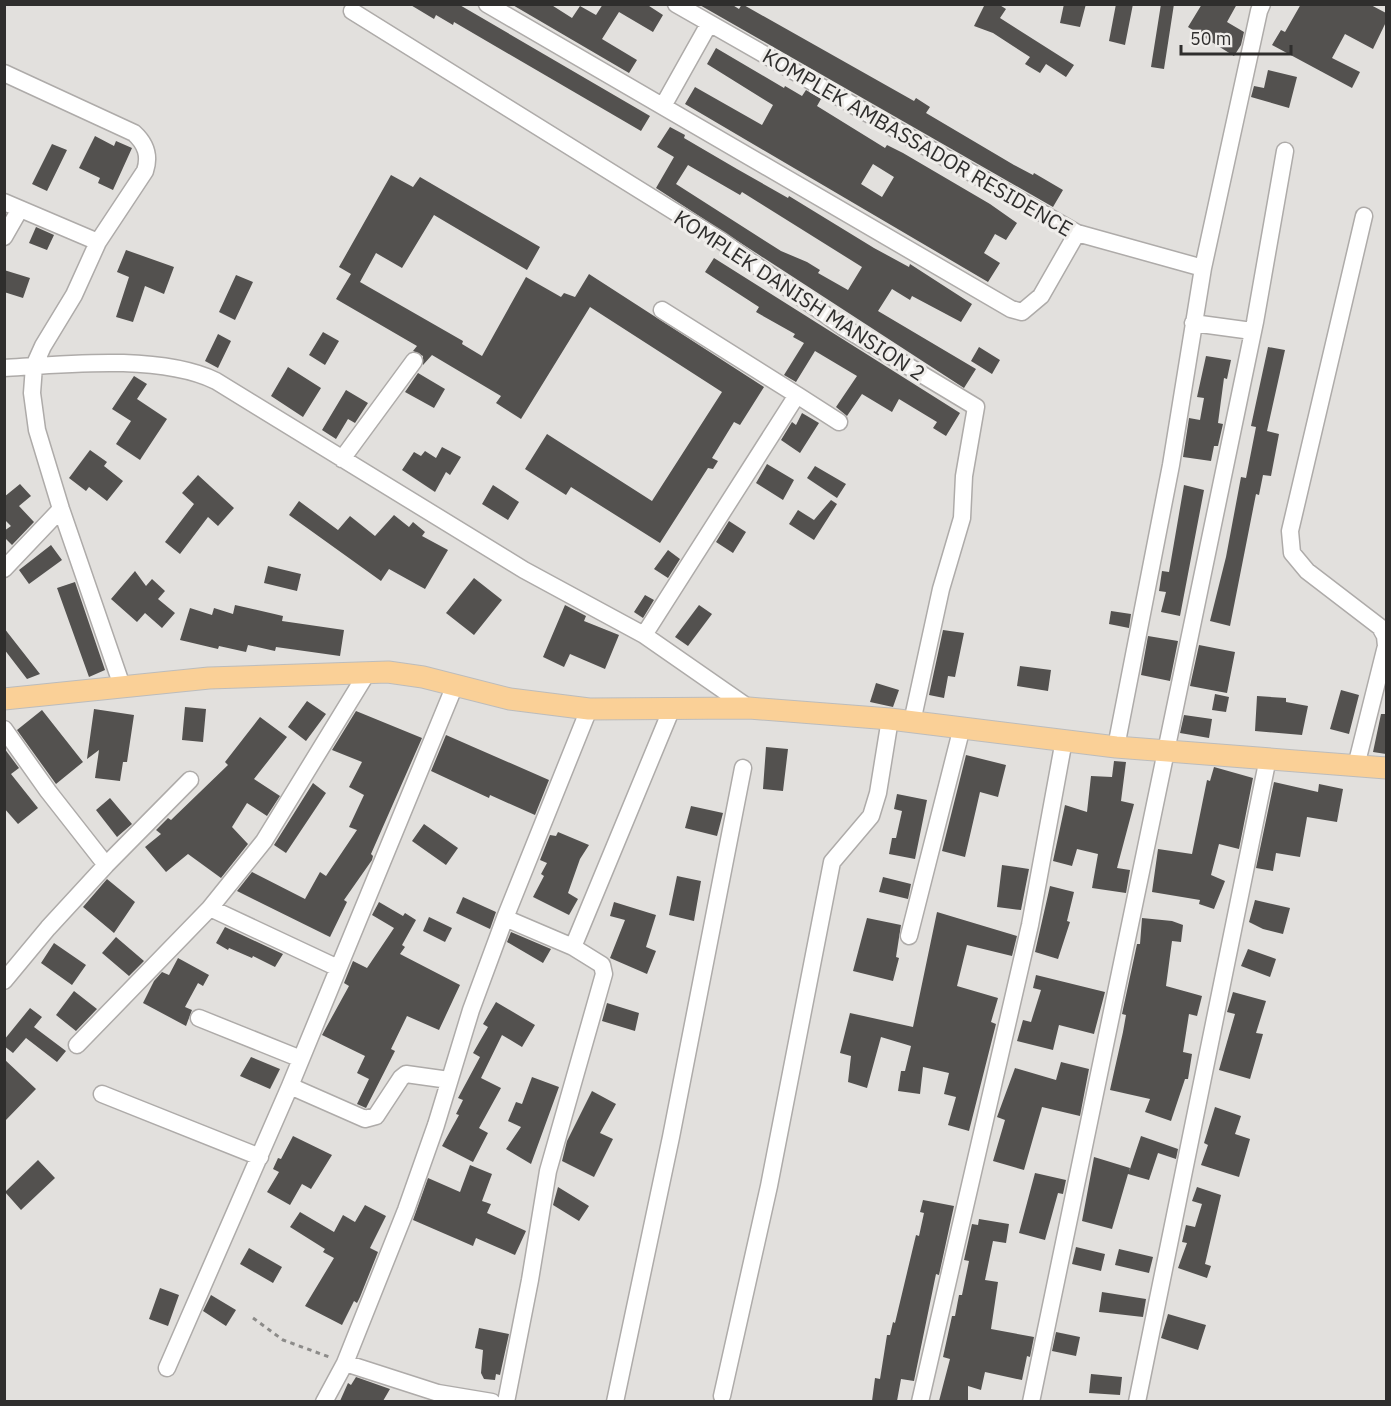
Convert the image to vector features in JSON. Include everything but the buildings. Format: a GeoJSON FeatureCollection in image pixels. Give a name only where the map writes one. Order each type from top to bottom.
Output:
{"type":"FeatureCollection","features":[{"type":"Feature","properties":{"kind":"main road"},"geometry":{"type":"LineString","coordinates":[[4,699],[122,686],[297,674],[407,674],[510,699],[589,710],[749,708],[890,719],[1116,747],[1386,768]]}},
{"type":"Feature","properties":{"kind":"street"},"geometry":{"type":"LineString","coordinates":[[487,4],[1011,309],[1022,312],[1041,296],[1077,233]]}},
{"type":"Feature","properties":{"kind":"street","name":"KOMPLEK AMBASSADOR RESIDENCE"},"geometry":{"type":"LineString","coordinates":[[676,4],[1077,233],[1203,268]]}},
{"type":"Feature","properties":{"kind":"street"},"geometry":{"type":"LineString","coordinates":[[1116,747],[1171,465],[1203,268],[1259,7]]}},
{"type":"Feature","properties":{"kind":"street","name":"KOMPLEK DANISH MANSION 2"},"geometry":{"type":"LineString","coordinates":[[352,11],[720,240],[843,327],[976,407],[964,476],[962,518],[941,589],[912,722]]}},
{"type":"Feature","properties":{"kind":"street"},"geometry":{"type":"LineString","coordinates":[[663,106],[709,24]]}},
{"type":"Feature","properties":{"kind":"street"},"geometry":{"type":"LineString","coordinates":[[4,74],[134,133],[142,140],[148,162],[145,171],[98,242],[74,295],[34,366],[33,413],[61,509],[122,686]]}},
{"type":"Feature","properties":{"kind":"street"},"geometry":{"type":"LineString","coordinates":[[1031,1401],[1252,331],[1285,151]]}},
{"type":"Feature","properties":{"kind":"street"},"geometry":{"type":"LineString","coordinates":[[4,202],[98,242]]}},
{"type":"Feature","properties":{"kind":"street"},"geometry":{"type":"LineString","coordinates":[[4,237],[20,209]]}},
{"type":"Feature","properties":{"kind":"street"},"geometry":{"type":"LineString","coordinates":[[1356,766],[1386,646],[1385,636],[1380,627],[1307,571],[1292,553],[1290,531],[1364,216]]}},
{"type":"Feature","properties":{"kind":"street"},"geometry":{"type":"LineString","coordinates":[[662,310],[839,422]]}},
{"type":"Feature","properties":{"kind":"street"},"geometry":{"type":"LineString","coordinates":[[1193,323],[1252,331]]}},
{"type":"Feature","properties":{"kind":"street"},"geometry":{"type":"LineString","coordinates":[[342,459],[414,361]]}},
{"type":"Feature","properties":{"kind":"street"},"geometry":{"type":"LineString","coordinates":[[4,368],[133,365],[175,367],[196,371],[524,570],[644,635],[749,708]]}},
{"type":"Feature","properties":{"kind":"street"},"geometry":{"type":"LineString","coordinates":[[644,635],[797,395]]}},
{"type":"Feature","properties":{"kind":"street"},"geometry":{"type":"LineString","coordinates":[[4,569],[61,509]]}},
{"type":"Feature","properties":{"kind":"street"},"geometry":{"type":"LineString","coordinates":[[77,1045],[210,908],[264,841],[367,673]]}},
{"type":"Feature","properties":{"kind":"street"},"geometry":{"type":"LineString","coordinates":[[167,1368],[290,1086],[455,685]]}},
{"type":"Feature","properties":{"kind":"street"},"geometry":{"type":"LineString","coordinates":[[573,948],[672,708]]}},
{"type":"Feature","properties":{"kind":"street"},"geometry":{"type":"LineString","coordinates":[[324,1401],[345,1363],[406,1210],[449,1080],[456,1051],[505,918],[589,710]]}},
{"type":"Feature","properties":{"kind":"street"},"geometry":{"type":"LineString","coordinates":[[722,1396],[769,1186],[832,862],[871,816],[878,793],[890,719]]}},
{"type":"Feature","properties":{"kind":"street"},"geometry":{"type":"LineString","coordinates":[[909,936],[962,727]]}},
{"type":"Feature","properties":{"kind":"street"},"geometry":{"type":"LineString","coordinates":[[4,729],[48,791],[106,864]]}},
{"type":"Feature","properties":{"kind":"street"},"geometry":{"type":"LineString","coordinates":[[920,1401],[1030,925],[1064,740]]}},
{"type":"Feature","properties":{"kind":"street"},"geometry":{"type":"LineString","coordinates":[[1137,1401],[1268,758]]}},
{"type":"Feature","properties":{"kind":"street"},"geometry":{"type":"LineString","coordinates":[[615,1401],[671,1137],[743,768]]}},
{"type":"Feature","properties":{"kind":"street"},"geometry":{"type":"LineString","coordinates":[[4,981],[106,864],[190,780]]}},
{"type":"Feature","properties":{"kind":"street"},"geometry":{"type":"LineString","coordinates":[[210,908],[338,968]]}},
{"type":"Feature","properties":{"kind":"street"},"geometry":{"type":"LineString","coordinates":[[505,918],[573,948],[602,965],[604,974],[548,1171],[530,1280],[506,1401]]}},
{"type":"Feature","properties":{"kind":"street"},"geometry":{"type":"LineString","coordinates":[[199,1018],[301,1059]]}},
{"type":"Feature","properties":{"kind":"street"},"geometry":{"type":"LineString","coordinates":[[290,1086],[365,1119],[376,1116],[406,1074],[449,1080]]}},
{"type":"Feature","properties":{"kind":"street"},"geometry":{"type":"LineString","coordinates":[[102,1094],[260,1157]]}},
{"type":"Feature","properties":{"kind":"street"},"geometry":{"type":"LineString","coordinates":[[345,1363],[438,1393],[492,1401]]}},
{"type":"Feature","properties":{"kind":"path"},"geometry":{"type":"LineString","coordinates":[[253,1318],[283,1340],[345,1363]]}}]}
